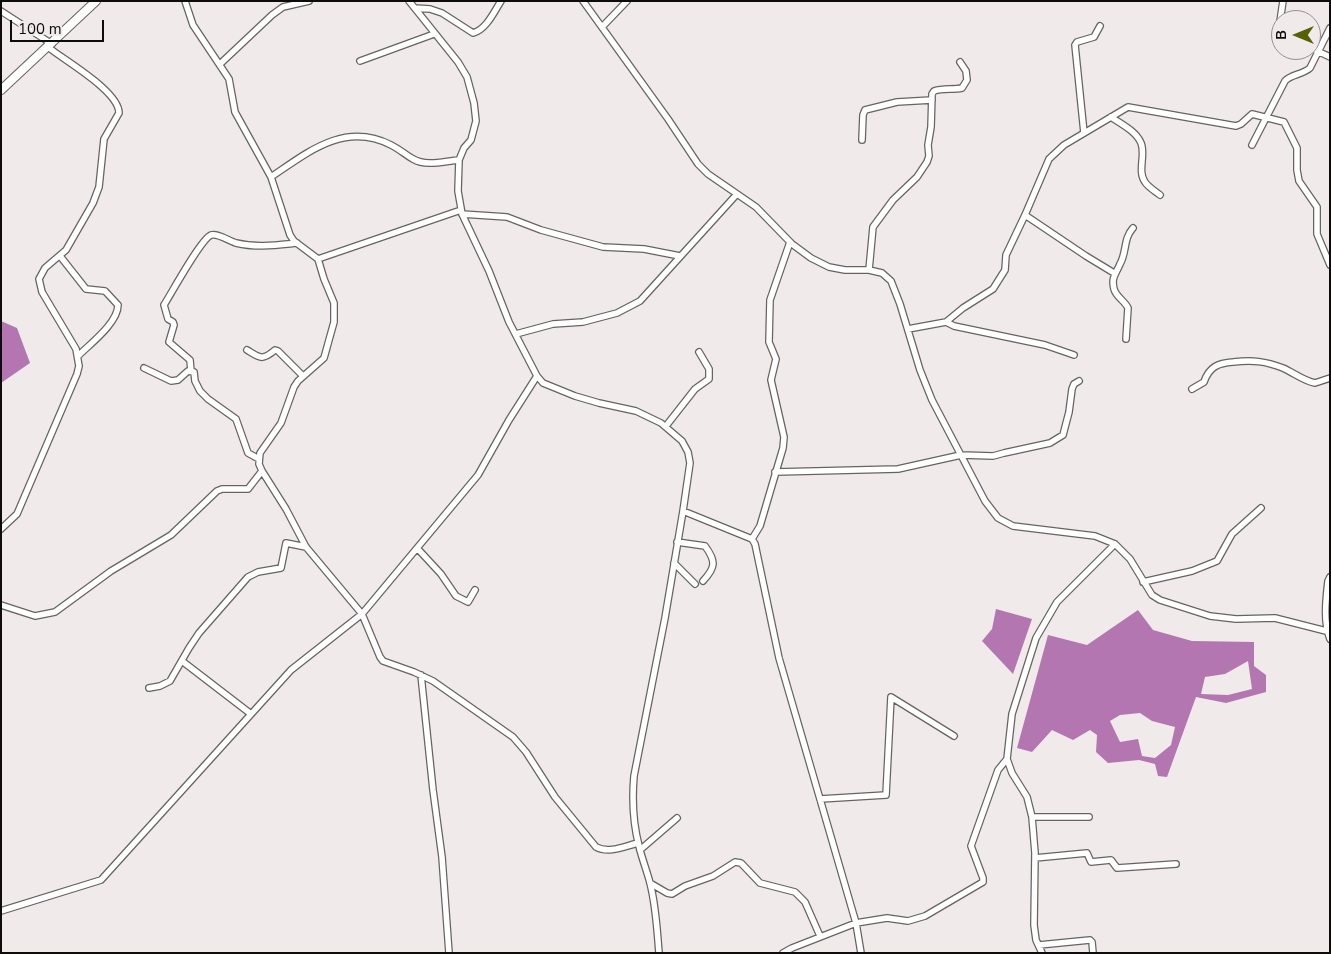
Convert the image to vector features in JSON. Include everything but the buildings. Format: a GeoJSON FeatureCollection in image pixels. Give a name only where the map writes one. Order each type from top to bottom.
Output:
{"type":"FeatureCollection","features":[{"type":"Feature","properties":{"kind":"street"},"geometry":{"type":"LineString","coordinates":[[1,90],[96,1]]}},
{"type":"Feature","properties":{"kind":"street"},"geometry":{"type":"LineString","coordinates":[[186,1],[193,25],[229,80],[233,105],[238,119],[271,177],[290,234],[297,243],[318,259],[324,280],[334,303],[334,322],[324,358],[303,376],[294,387],[281,423],[264,447],[259,459],[262,471],[286,509],[306,547],[362,614],[383,661],[421,675],[440,686],[513,737],[526,752],[555,797],[596,847],[612,850],[638,843]]}},
{"type":"Feature","properties":{"kind":"street"},"geometry":{"type":"LineString","coordinates":[[220,64],[283,7],[309,1]]}},
{"type":"Feature","properties":{"kind":"street"},"geometry":{"type":"LineString","coordinates":[[409,1],[458,62],[467,77],[474,103],[476,121],[475,130],[459,160],[458,191],[462,212],[516,334],[538,376],[543,383],[553,388],[591,401],[636,411],[666,426],[682,441],[688,452],[690,463],[674,563],[634,776],[633,806],[638,843],[650,883],[657,919],[659,953]]}},
{"type":"Feature","properties":{"kind":"street"},"geometry":{"type":"LineString","coordinates":[[415,8],[430,9],[442,13],[468,31],[477,32],[484,26],[501,1]]}},
{"type":"Feature","properties":{"kind":"street"},"geometry":{"type":"LineString","coordinates":[[582,1],[668,119],[698,164],[708,174],[756,207],[790,242],[811,258],[829,267],[845,270],[869,270],[882,273],[891,281],[920,370],[932,400],[985,500],[998,518],[1005,524],[1095,536],[1114,544],[1130,559],[1152,595],[1160,600],[1210,616],[1236,619],[1275,618],[1328,632]]}},
{"type":"Feature","properties":{"kind":"street"},"geometry":{"type":"LineString","coordinates":[[602,27],[627,1]]}},
{"type":"Feature","properties":{"kind":"street"},"geometry":{"type":"LineString","coordinates":[[1,11],[50,45],[96,81],[119,108],[118,118],[104,139],[96,196],[66,250],[44,268],[41,274],[40,286],[76,349],[78,356],[77,374],[17,514],[1,529]]}},
{"type":"Feature","properties":{"kind":"street"},"geometry":{"type":"LineString","coordinates":[[1084,133],[1075,45],[1077,42],[1094,37],[1100,26]]}},
{"type":"Feature","properties":{"kind":"street"},"geometry":{"type":"LineString","coordinates":[[1321,48],[1330,28]]}},
{"type":"Feature","properties":{"kind":"street"},"geometry":{"type":"LineString","coordinates":[[360,61],[434,34]]}},
{"type":"Feature","properties":{"kind":"street"},"geometry":{"type":"LineString","coordinates":[[1252,145],[1285,81],[1306,71],[1314,60]]}},
{"type":"Feature","properties":{"kind":"street"},"geometry":{"type":"LineString","coordinates":[[869,270],[873,227],[892,200],[917,177],[927,162],[934,91],[962,88],[967,80],[966,70],[960,62]]}},
{"type":"Feature","properties":{"kind":"street"},"geometry":{"type":"LineString","coordinates":[[862,140],[865,110],[897,102],[932,100]]}},
{"type":"Feature","properties":{"kind":"street"},"geometry":{"type":"LineString","coordinates":[[908,329],[946,322],[973,301],[993,289],[1005,270],[1006,255],[1026,215],[1049,159],[1064,145],[1128,107],[1236,126],[1252,114],[1284,122],[1296,145],[1299,181],[1317,207],[1317,234],[1330,265]]}},
{"type":"Feature","properties":{"kind":"street"},"geometry":{"type":"LineString","coordinates":[[1111,117],[1129,129],[1140,141],[1143,148],[1142,178],[1146,184],[1160,195]]}},
{"type":"Feature","properties":{"kind":"street"},"geometry":{"type":"LineString","coordinates":[[271,177],[317,146],[346,138],[376,140],[390,144],[423,163],[459,160]]}},
{"type":"Feature","properties":{"kind":"street"},"geometry":{"type":"LineString","coordinates":[[516,334],[553,324],[583,322],[617,313],[640,301],[737,194]]}},
{"type":"Feature","properties":{"kind":"street"},"geometry":{"type":"LineString","coordinates":[[318,259],[462,212],[507,217],[541,230],[602,247],[644,249],[680,256]]}},
{"type":"Feature","properties":{"kind":"street"},"geometry":{"type":"LineString","coordinates":[[1026,215],[1114,273]]}},
{"type":"Feature","properties":{"kind":"street"},"geometry":{"type":"LineString","coordinates":[[1126,339],[1128,308],[1115,292],[1113,284],[1114,273],[1121,264],[1127,235],[1133,228]]}},
{"type":"Feature","properties":{"kind":"street"},"geometry":{"type":"LineString","coordinates":[[259,459],[248,454],[236,420],[208,400],[200,391],[195,381],[194,372],[191,371],[190,360],[169,342],[174,325],[168,319],[164,306],[182,272],[208,237],[215,235],[238,243],[259,246],[297,243]]}},
{"type":"Feature","properties":{"kind":"street"},"geometry":{"type":"LineString","coordinates":[[752,539],[760,526],[783,448],[784,437],[771,380],[776,359],[769,342],[770,300],[790,242]]}},
{"type":"Feature","properties":{"kind":"street"},"geometry":{"type":"LineString","coordinates":[[60,256],[86,289],[105,291],[118,305],[118,310],[107,328],[78,356]]}},
{"type":"Feature","properties":{"kind":"street"},"geometry":{"type":"LineString","coordinates":[[946,322],[954,326],[1044,345],[1074,355]]}},
{"type":"Feature","properties":{"kind":"street"},"geometry":{"type":"LineString","coordinates":[[247,350],[259,358],[263,358],[275,350],[278,351],[303,376]]}},
{"type":"Feature","properties":{"kind":"street"},"geometry":{"type":"LineString","coordinates":[[666,426],[695,389],[708,379],[709,369],[699,352]]}},
{"type":"Feature","properties":{"kind":"street"},"geometry":{"type":"LineString","coordinates":[[1192,389],[1204,382],[1212,368],[1221,363],[1243,361],[1258,360],[1282,368],[1315,383],[1330,378]]}},
{"type":"Feature","properties":{"kind":"street"},"geometry":{"type":"LineString","coordinates":[[144,368],[172,381],[178,380],[191,371]]}},
{"type":"Feature","properties":{"kind":"street"},"geometry":{"type":"LineString","coordinates":[[1,911],[101,880],[291,670],[362,614],[478,475],[509,420],[538,376]]}},
{"type":"Feature","properties":{"kind":"street"},"geometry":{"type":"LineString","coordinates":[[775,472],[898,469],[961,455],[993,456],[1050,443],[1063,435],[1072,389],[1074,384],[1079,381]]}},
{"type":"Feature","properties":{"kind":"street"},"geometry":{"type":"LineString","coordinates":[[1,605],[35,616],[54,612],[111,571],[165,539],[217,491],[222,489],[248,489],[262,471]]}},
{"type":"Feature","properties":{"kind":"street"},"geometry":{"type":"LineString","coordinates":[[1143,582],[1192,571],[1216,561],[1232,534],[1261,508]]}},
{"type":"Feature","properties":{"kind":"street"},"geometry":{"type":"LineString","coordinates":[[682,511],[752,539],[755,544],[779,658],[856,923],[861,953]]}},
{"type":"Feature","properties":{"kind":"street"},"geometry":{"type":"LineString","coordinates":[[677,542],[705,546],[711,554],[714,564],[712,572],[704,580]]}},
{"type":"Feature","properties":{"kind":"street"},"geometry":{"type":"LineString","coordinates":[[149,688],[160,686],[170,681],[199,634],[248,577],[258,572],[281,568],[286,543],[306,547]]}},
{"type":"Feature","properties":{"kind":"street"},"geometry":{"type":"LineString","coordinates":[[1042,953],[1036,940],[1034,925],[1035,858],[1032,817],[1027,797],[1012,774],[1007,759],[1012,714],[1036,638],[1044,623],[1057,602],[1114,544]]}},
{"type":"Feature","properties":{"kind":"street"},"geometry":{"type":"LineString","coordinates":[[417,548],[441,574],[456,596],[468,602],[475,590]]}},
{"type":"Feature","properties":{"kind":"street"},"geometry":{"type":"LineString","coordinates":[[674,563],[694,584]]}},
{"type":"Feature","properties":{"kind":"street"},"geometry":{"type":"LineString","coordinates":[[1330,578],[1327,594],[1328,632],[1330,638]]}},
{"type":"Feature","properties":{"kind":"street"},"geometry":{"type":"LineString","coordinates":[[182,661],[251,714]]}},
{"type":"Feature","properties":{"kind":"street"},"geometry":{"type":"LineString","coordinates":[[421,675],[442,857],[449,953]]}},
{"type":"Feature","properties":{"kind":"street"},"geometry":{"type":"LineString","coordinates":[[820,799],[886,795],[892,697],[954,736]]}},
{"type":"Feature","properties":{"kind":"street"},"geometry":{"type":"LineString","coordinates":[[783,953],[820,936],[856,923],[887,918],[908,921],[925,916],[983,882],[984,878],[971,846],[998,770],[1007,759]]}},
{"type":"Feature","properties":{"kind":"street"},"geometry":{"type":"LineString","coordinates":[[1032,817],[1089,817]]}},
{"type":"Feature","properties":{"kind":"street"},"geometry":{"type":"LineString","coordinates":[[640,850],[677,818]]}},
{"type":"Feature","properties":{"kind":"street"},"geometry":{"type":"LineString","coordinates":[[1035,858],[1087,853],[1092,862],[1111,860],[1116,868],[1176,864]]}},
{"type":"Feature","properties":{"kind":"street"},"geometry":{"type":"LineString","coordinates":[[650,883],[672,894],[685,886],[713,876],[735,862],[741,863],[760,883],[795,892],[805,902],[820,936]]}},
{"type":"Feature","properties":{"kind":"street"},"geometry":{"type":"LineString","coordinates":[[1039,945],[1090,940],[1093,953]]}},
{"type":"Feature","properties":{"kind":"shaded area"},"geometry":{"type":"Polygon","coordinates":[[[1,321],[17,328],[30,363],[1,383],[1,321]]]}},
{"type":"Feature","properties":{"kind":"shaded area"},"geometry":{"type":"Polygon","coordinates":[[[996,609],[1032,619],[1013,674],[982,641],[992,629],[996,609]]]}},
{"type":"Feature","properties":{"kind":"shaded area"},"geometry":{"type":"Polygon","coordinates":[[[1138,610],[1153,630],[1192,641],[1254,642],[1254,666],[1266,675],[1266,692],[1226,703],[1196,697],[1167,777],[1158,776],[1155,764],[1139,760],[1108,763],[1096,752],[1097,735],[1090,730],[1073,740],[1052,730],[1032,752],[1017,748],[1048,635],[1087,645],[1138,610]],[[1248,661],[1225,674],[1205,677],[1201,694],[1228,695],[1252,689],[1248,661]],[[1140,713],[1120,715],[1110,721],[1120,742],[1138,739],[1142,756],[1155,758],[1171,745],[1175,727],[1152,721],[1140,713]]]}}]}
